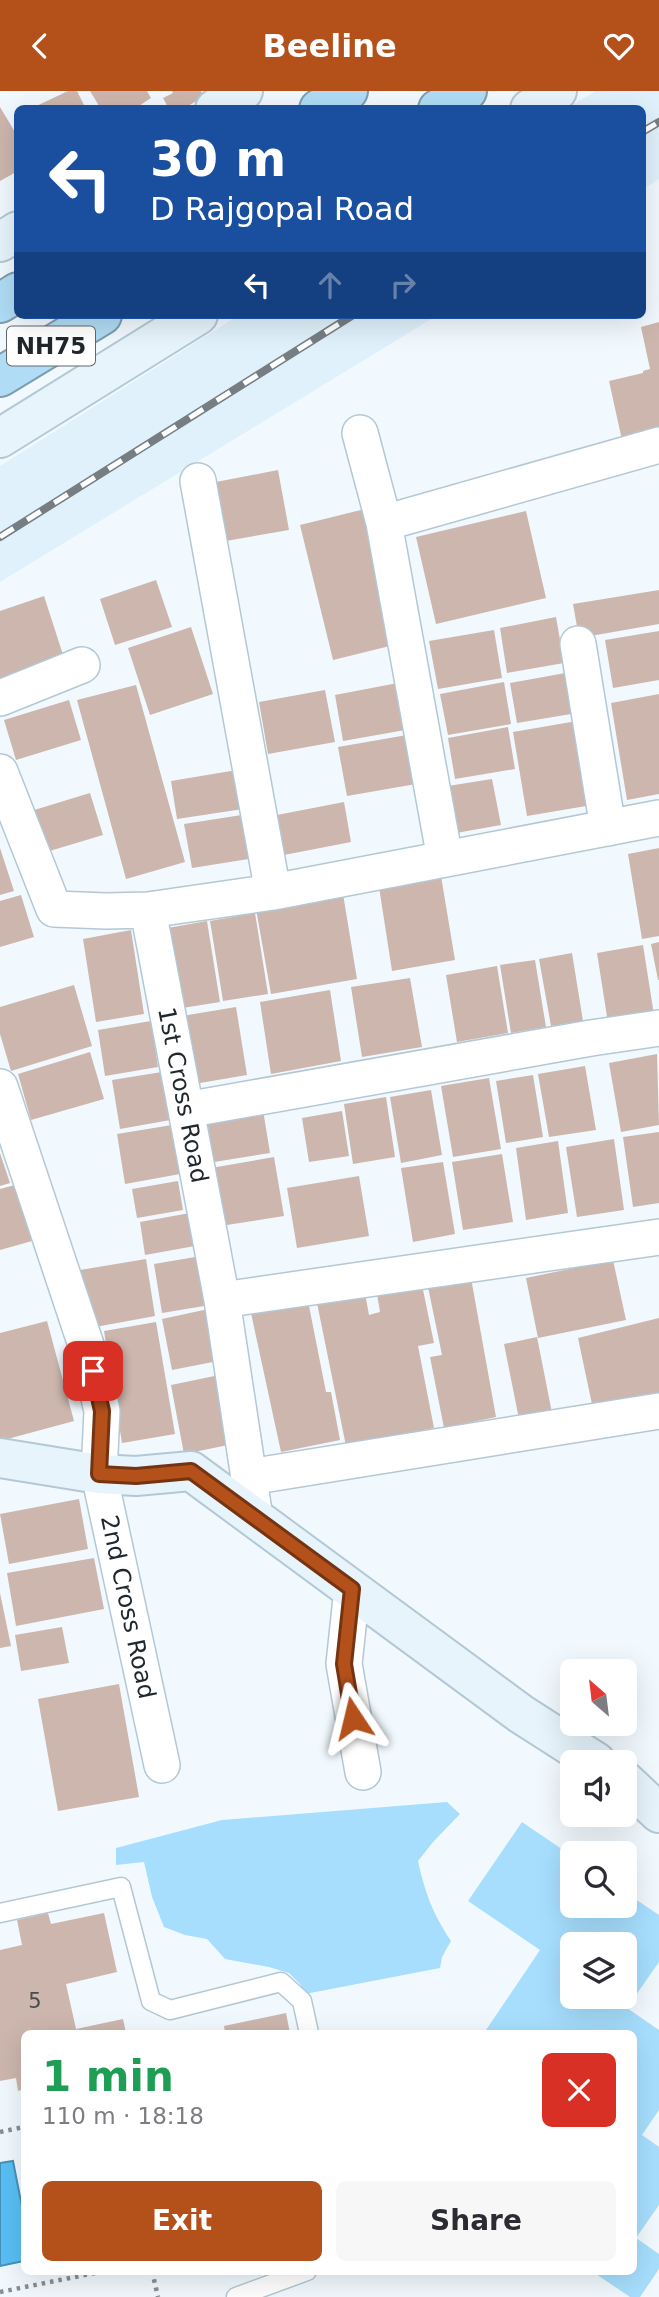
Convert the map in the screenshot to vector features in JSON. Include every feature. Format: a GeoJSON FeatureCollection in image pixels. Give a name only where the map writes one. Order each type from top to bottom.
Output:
{"type":"FeatureCollection","features":[{"type":"Feature","properties":{"kind":"highway"},"geometry":{"type":"LineString","coordinates":[[325,105],[348,91]]}},
{"type":"Feature","properties":{"kind":"highway"},"geometry":{"type":"LineString","coordinates":[[444,105],[467,91]]}},
{"type":"Feature","properties":{"kind":"highway","name":"NH75"},"geometry":{"type":"LineString","coordinates":[[0,377],[95,319]]}},
{"type":"Feature","properties":{"kind":"street"},"geometry":{"type":"LineString","coordinates":[[221,105],[243,91]]}},
{"type":"Feature","properties":{"kind":"street"},"geometry":{"type":"LineString","coordinates":[[536,105],[557,91]]}},
{"type":"Feature","properties":{"kind":"street"},"geometry":{"type":"LineString","coordinates":[[0,438],[192,319]]}},
{"type":"Feature","properties":{"kind":"street"},"geometry":{"type":"LineString","coordinates":[[360,433],[384,523],[445,859]]}},
{"type":"Feature","properties":{"kind":"street"},"geometry":{"type":"LineString","coordinates":[[384,523],[659,445]]}},
{"type":"Feature","properties":{"kind":"street"},"geometry":{"type":"LineString","coordinates":[[198,481],[273,892]]}},
{"type":"Feature","properties":{"kind":"street"},"geometry":{"type":"LineString","coordinates":[[578,644],[608,828]]}},
{"type":"Feature","properties":{"kind":"street"},"geometry":{"type":"LineString","coordinates":[[0,698],[82,665]]}},
{"type":"Feature","properties":{"kind":"street"},"geometry":{"type":"LineString","coordinates":[[0,772],[54,909],[148,910],[273,892],[659,818]]}},
{"type":"Feature","properties":{"kind":"street","name":"1st Cross Road"},"geometry":{"type":"LineString","coordinates":[[148,910],[222,1300],[255,1518]]}},
{"type":"Feature","properties":{"kind":"street"},"geometry":{"type":"LineString","coordinates":[[186,1111],[659,1028]]}},
{"type":"Feature","properties":{"kind":"street","name":"2nd Cross Road"},"geometry":{"type":"LineString","coordinates":[[0,1087],[88,1351],[102,1411],[99,1474],[162,1765]]}},
{"type":"Feature","properties":{"kind":"street"},"geometry":{"type":"LineString","coordinates":[[222,1300],[659,1237]]}},
{"type":"Feature","properties":{"kind":"street"},"geometry":{"type":"LineString","coordinates":[[249,1477],[659,1411]]}},
{"type":"Feature","properties":{"kind":"street"},"geometry":{"type":"LineString","coordinates":[[0,1458],[99,1474],[136,1476],[191,1471],[521,1714],[577,1750]]}},
{"type":"Feature","properties":{"kind":"street"},"geometry":{"type":"LineString","coordinates":[[352,1589],[344,1664],[363,1772]]}},
{"type":"Feature","properties":{"kind":"street"},"geometry":{"type":"LineString","coordinates":[[637,1792],[659,1813]]}},
{"type":"Feature","properties":{"kind":"lane"},"geometry":{"type":"LineString","coordinates":[[0,1913],[121,1887],[151,2001],[170,2010],[281,1982],[302,2001],[308,2030]]}},
{"type":"Feature","properties":{"kind":"lane"},"geometry":{"type":"LineString","coordinates":[[236,2297],[296,2275]]}},
{"type":"Feature","properties":{"kind":"path"},"geometry":{"type":"LineString","coordinates":[[0,2132],[21,2128]]}},
{"type":"Feature","properties":{"kind":"path"},"geometry":{"type":"LineString","coordinates":[[0,2292],[85,2275]]}},
{"type":"Feature","properties":{"kind":"path"},"geometry":{"type":"LineString","coordinates":[[153,2275],[158,2297]]}},
{"type":"Feature","properties":{"kind":"shaded area"},"geometry":{"type":"Polygon","coordinates":[[[596,91],[659,91],[659,179],[646,187],[646,105],[572,105],[596,91]]]}},
{"type":"Feature","properties":{"kind":"shaded area"},"geometry":{"type":"Polygon","coordinates":[[[233,319],[431,319],[0,582],[0,466],[233,319]]]}},
{"type":"Feature","properties":{"kind":"shaded area"},"geometry":{"type":"Polygon","coordinates":[[[447,1802],[460,1814],[418,1861],[430,1903],[451,1941],[442,1957],[440,1968],[305,1994],[289,1973],[225,1959],[207,1939],[164,1927],[152,1897],[144,1862],[116,1865],[116,1848],[222,1820],[447,1802]]]}},
{"type":"Feature","properties":{"kind":"shaded area"},"geometry":{"type":"Polygon","coordinates":[[[522,1822],[560,1848],[560,1918],[637,1918],[637,1900],[659,1915],[659,1962],[637,1994],[637,1932],[560,1932],[560,2009],[628,2009],[659,2030],[659,2110],[642,2135],[659,2147],[659,2205],[637,2237],[637,2030],[486,2030],[540,1950],[468,1901],[522,1822]]]}},
{"type":"Feature","properties":{"kind":"shaded area"},"geometry":{"type":"Polygon","coordinates":[[[13,2161],[21,2202],[21,2262],[0,2266],[0,2163],[13,2161]]]}},
{"type":"Feature","properties":{"kind":"shaded area"},"geometry":{"type":"Polygon","coordinates":[[[637,2239],[659,2254],[659,2269],[640,2297],[630,2297],[597,2275],[637,2275],[637,2239]]]}},
{"type":"Feature","properties":{"kind":"building"},"geometry":{"type":"Polygon","coordinates":[[[68,91],[77,91],[84,105],[38,105],[68,91]]]}},
{"type":"Feature","properties":{"kind":"building"},"geometry":{"type":"Polygon","coordinates":[[[90,91],[147,91],[151,98],[140,105],[99,105],[90,91]]]}},
{"type":"Feature","properties":{"kind":"building"},"geometry":{"type":"Polygon","coordinates":[[[172,91],[201,91],[203,97],[190,105],[167,105],[163,98],[173,93],[172,91]]]}},
{"type":"Feature","properties":{"kind":"building"},"geometry":{"type":"Polygon","coordinates":[[[0,107],[14,130],[14,173],[0,181],[0,107]]]}},
{"type":"Feature","properties":{"kind":"building"},"geometry":{"type":"Polygon","coordinates":[[[659,322],[659,431],[622,440],[609,381],[650,369],[641,327],[659,322]]]}},
{"type":"Feature","properties":{"kind":"building"},"geometry":{"type":"Polygon","coordinates":[[[278,470],[289,530],[226,541],[216,482],[278,470]]]}},
{"type":"Feature","properties":{"kind":"building"},"geometry":{"type":"Polygon","coordinates":[[[365,509],[398,644],[333,660],[300,525],[365,509]]]}},
{"type":"Feature","properties":{"kind":"building"},"geometry":{"type":"Polygon","coordinates":[[[526,511],[546,598],[436,624],[416,537],[526,511]]]}},
{"type":"Feature","properties":{"kind":"building"},"geometry":{"type":"Polygon","coordinates":[[[156,580],[172,627],[115,645],[100,599],[156,580]]]}},
{"type":"Feature","properties":{"kind":"building"},"geometry":{"type":"Polygon","coordinates":[[[659,590],[659,624],[579,638],[573,604],[659,590]]]}},
{"type":"Feature","properties":{"kind":"building"},"geometry":{"type":"Polygon","coordinates":[[[44,596],[66,664],[0,685],[0,611],[44,596]]]}},
{"type":"Feature","properties":{"kind":"building"},"geometry":{"type":"Polygon","coordinates":[[[556,617],[564,663],[507,673],[500,628],[556,617]]]}},
{"type":"Feature","properties":{"kind":"building"},"geometry":{"type":"Polygon","coordinates":[[[191,627],[213,694],[150,715],[128,648],[191,627]]]}},
{"type":"Feature","properties":{"kind":"building"},"geometry":{"type":"Polygon","coordinates":[[[494,630],[502,678],[438,689],[429,641],[494,630]]]}},
{"type":"Feature","properties":{"kind":"building"},"geometry":{"type":"Polygon","coordinates":[[[659,631],[659,680],[613,688],[605,640],[659,631]]]}},
{"type":"Feature","properties":{"kind":"building"},"geometry":{"type":"Polygon","coordinates":[[[571,672],[577,713],[517,723],[510,683],[571,672]]]}},
{"type":"Feature","properties":{"kind":"building"},"geometry":{"type":"Polygon","coordinates":[[[403,682],[411,729],[343,741],[335,695],[403,682]]]}},
{"type":"Feature","properties":{"kind":"building"},"geometry":{"type":"Polygon","coordinates":[[[504,682],[511,724],[448,735],[440,694],[504,682]]]}},
{"type":"Feature","properties":{"kind":"building"},"geometry":{"type":"Polygon","coordinates":[[[136,685],[185,862],[126,879],[77,700],[136,685]]]}},
{"type":"Feature","properties":{"kind":"building"},"geometry":{"type":"Polygon","coordinates":[[[325,690],[335,742],[268,754],[259,702],[325,690]]]}},
{"type":"Feature","properties":{"kind":"building"},"geometry":{"type":"Polygon","coordinates":[[[659,694],[659,794],[627,800],[611,703],[659,694]]]}},
{"type":"Feature","properties":{"kind":"building"},"geometry":{"type":"Polygon","coordinates":[[[69,700],[81,740],[16,760],[4,720],[69,700]]]}},
{"type":"Feature","properties":{"kind":"building"},"geometry":{"type":"Polygon","coordinates":[[[577,721],[592,805],[527,816],[513,732],[577,721]]]}},
{"type":"Feature","properties":{"kind":"building"},"geometry":{"type":"Polygon","coordinates":[[[508,727],[515,769],[455,779],[448,738],[508,727]]]}},
{"type":"Feature","properties":{"kind":"building"},"geometry":{"type":"Polygon","coordinates":[[[407,735],[416,784],[347,796],[338,747],[407,735]]]}},
{"type":"Feature","properties":{"kind":"building"},"geometry":{"type":"Polygon","coordinates":[[[237,770],[243,809],[177,819],[171,781],[237,770]]]}},
{"type":"Feature","properties":{"kind":"building"},"geometry":{"type":"Polygon","coordinates":[[[492,779],[501,825],[456,833],[448,786],[492,779]]]}},
{"type":"Feature","properties":{"kind":"building"},"geometry":{"type":"Polygon","coordinates":[[[90,793],[103,835],[43,853],[31,811],[90,793]]]}},
{"type":"Feature","properties":{"kind":"building"},"geometry":{"type":"Polygon","coordinates":[[[344,802],[351,842],[284,855],[277,815],[344,802]]]}},
{"type":"Feature","properties":{"kind":"building"},"geometry":{"type":"Polygon","coordinates":[[[248,814],[255,858],[192,868],[184,824],[248,814]]]}},
{"type":"Feature","properties":{"kind":"building"},"geometry":{"type":"Polygon","coordinates":[[[0,848],[14,891],[0,895],[0,848]]]}},
{"type":"Feature","properties":{"kind":"building"},"geometry":{"type":"Polygon","coordinates":[[[659,848],[659,936],[642,939],[628,854],[659,848]]]}},
{"type":"Feature","properties":{"kind":"building"},"geometry":{"type":"Polygon","coordinates":[[[441,876],[455,960],[392,971],[379,887],[441,876]]]}},
{"type":"Feature","properties":{"kind":"building"},"geometry":{"type":"Polygon","coordinates":[[[343,894],[357,979],[271,994],[256,909],[343,894]]]}},
{"type":"Feature","properties":{"kind":"building"},"geometry":{"type":"Polygon","coordinates":[[[21,895],[34,937],[0,947],[0,901],[21,895]]]}},
{"type":"Feature","properties":{"kind":"building"},"geometry":{"type":"Polygon","coordinates":[[[255,913],[268,994],[223,1001],[210,921],[255,913]]]}},
{"type":"Feature","properties":{"kind":"building"},"geometry":{"type":"Polygon","coordinates":[[[207,921],[220,1002],[176,1009],[162,929],[207,921]]]}},
{"type":"Feature","properties":{"kind":"building"},"geometry":{"type":"Polygon","coordinates":[[[131,930],[144,1014],[96,1022],[83,939],[131,930]]]}},
{"type":"Feature","properties":{"kind":"building"},"geometry":{"type":"Polygon","coordinates":[[[659,942],[659,980],[658,980],[651,944],[659,942]]]}},
{"type":"Feature","properties":{"kind":"building"},"geometry":{"type":"Polygon","coordinates":[[[643,945],[654,1015],[608,1023],[597,953],[643,945]]]}},
{"type":"Feature","properties":{"kind":"building"},"geometry":{"type":"Polygon","coordinates":[[[572,953],[583,1021],[551,1026],[539,959],[572,953]]]}},
{"type":"Feature","properties":{"kind":"building"},"geometry":{"type":"Polygon","coordinates":[[[535,960],[546,1027],[511,1033],[500,965],[535,960]]]}},
{"type":"Feature","properties":{"kind":"building"},"geometry":{"type":"Polygon","coordinates":[[[497,966],[508,1033],[457,1042],[446,975],[497,966]]]}},
{"type":"Feature","properties":{"kind":"building"},"geometry":{"type":"Polygon","coordinates":[[[410,978],[422,1047],[362,1057],[351,987],[410,978]]]}},
{"type":"Feature","properties":{"kind":"building"},"geometry":{"type":"Polygon","coordinates":[[[74,985],[92,1046],[11,1071],[0,1034],[0,1007],[74,985]]]}},
{"type":"Feature","properties":{"kind":"building"},"geometry":{"type":"Polygon","coordinates":[[[330,990],[341,1061],[271,1074],[260,1002],[330,990]]]}},
{"type":"Feature","properties":{"kind":"building"},"geometry":{"type":"Polygon","coordinates":[[[236,1007],[247,1075],[194,1084],[182,1016],[236,1007]]]}},
{"type":"Feature","properties":{"kind":"building"},"geometry":{"type":"Polygon","coordinates":[[[151,1021],[158,1067],[105,1076],[98,1030],[151,1021]]]}},
{"type":"Feature","properties":{"kind":"building"},"geometry":{"type":"Polygon","coordinates":[[[90,1052],[104,1099],[31,1120],[18,1074],[90,1052]]]}},
{"type":"Feature","properties":{"kind":"building"},"geometry":{"type":"Polygon","coordinates":[[[657,1054],[659,1125],[621,1132],[609,1063],[657,1054]]]}},
{"type":"Feature","properties":{"kind":"building"},"geometry":{"type":"Polygon","coordinates":[[[585,1066],[596,1130],[549,1137],[538,1074],[585,1066]]]}},
{"type":"Feature","properties":{"kind":"building"},"geometry":{"type":"Polygon","coordinates":[[[168,1071],[176,1119],[120,1129],[112,1080],[168,1071]]]}},
{"type":"Feature","properties":{"kind":"building"},"geometry":{"type":"Polygon","coordinates":[[[533,1075],[543,1137],[506,1143],[496,1081],[533,1075]]]}},
{"type":"Feature","properties":{"kind":"building"},"geometry":{"type":"Polygon","coordinates":[[[489,1078],[501,1149],[453,1157],[441,1086],[489,1078]]]}},
{"type":"Feature","properties":{"kind":"building"},"geometry":{"type":"Polygon","coordinates":[[[431,1090],[442,1155],[401,1163],[390,1097],[431,1090]]]}},
{"type":"Feature","properties":{"kind":"building"},"geometry":{"type":"Polygon","coordinates":[[[386,1097],[395,1157],[353,1164],[344,1104],[386,1097]]]}},
{"type":"Feature","properties":{"kind":"building"},"geometry":{"type":"Polygon","coordinates":[[[263,1110],[270,1153],[214,1162],[207,1119],[263,1110]]]}},
{"type":"Feature","properties":{"kind":"building"},"geometry":{"type":"Polygon","coordinates":[[[342,1111],[349,1156],[309,1162],[302,1118],[342,1111]]]}},
{"type":"Feature","properties":{"kind":"building"},"geometry":{"type":"Polygon","coordinates":[[[172,1125],[180,1174],[125,1184],[117,1134],[172,1125]]]}},
{"type":"Feature","properties":{"kind":"building"},"geometry":{"type":"Polygon","coordinates":[[[659,1132],[659,1203],[633,1207],[623,1137],[659,1132]]]}},
{"type":"Feature","properties":{"kind":"building"},"geometry":{"type":"Polygon","coordinates":[[[614,1139],[624,1210],[577,1217],[566,1147],[614,1139]]]}},
{"type":"Feature","properties":{"kind":"building"},"geometry":{"type":"Polygon","coordinates":[[[558,1141],[568,1213],[526,1220],[516,1148],[558,1141]]]}},
{"type":"Feature","properties":{"kind":"building"},"geometry":{"type":"Polygon","coordinates":[[[0,1153],[10,1183],[0,1186],[0,1153]]]}},
{"type":"Feature","properties":{"kind":"building"},"geometry":{"type":"Polygon","coordinates":[[[502,1154],[513,1222],[463,1230],[452,1162],[502,1154]]]}},
{"type":"Feature","properties":{"kind":"building"},"geometry":{"type":"Polygon","coordinates":[[[274,1157],[284,1216],[220,1226],[211,1168],[274,1157]]]}},
{"type":"Feature","properties":{"kind":"building"},"geometry":{"type":"Polygon","coordinates":[[[443,1162],[455,1234],[413,1242],[401,1168],[443,1162]]]}},
{"type":"Feature","properties":{"kind":"building"},"geometry":{"type":"Polygon","coordinates":[[[359,1176],[369,1236],[297,1248],[287,1188],[359,1176]]]}},
{"type":"Feature","properties":{"kind":"building"},"geometry":{"type":"Polygon","coordinates":[[[178,1181],[183,1210],[137,1218],[132,1189],[178,1181]]]}},
{"type":"Feature","properties":{"kind":"building"},"geometry":{"type":"Polygon","coordinates":[[[15,1185],[32,1241],[0,1250],[0,1189],[15,1185]]]}},
{"type":"Feature","properties":{"kind":"building"},"geometry":{"type":"Polygon","coordinates":[[[190,1213],[195,1246],[145,1255],[140,1222],[190,1213]]]}},
{"type":"Feature","properties":{"kind":"building"},"geometry":{"type":"Polygon","coordinates":[[[201,1256],[210,1305],[162,1313],[154,1264],[201,1256]]]}},
{"type":"Feature","properties":{"kind":"building"},"geometry":{"type":"Polygon","coordinates":[[[146,1259],[155,1316],[90,1328],[80,1270],[146,1259]]]}},
{"type":"Feature","properties":{"kind":"building"},"geometry":{"type":"Polygon","coordinates":[[[613,1260],[626,1320],[538,1338],[526,1278],[613,1260]]]}},
{"type":"Feature","properties":{"kind":"building"},"geometry":{"type":"Polygon","coordinates":[[[471,1278],[496,1417],[444,1428],[430,1357],[442,1355],[428,1287],[471,1278]]]}},
{"type":"Feature","properties":{"kind":"building"},"geometry":{"type":"Polygon","coordinates":[[[422,1285],[434,1343],[418,1346],[434,1428],[346,1446],[317,1303],[365,1293],[369,1315],[380,1312],[377,1294],[422,1285]]]}},
{"type":"Feature","properties":{"kind":"building"},"geometry":{"type":"Polygon","coordinates":[[[308,1301],[326,1392],[331,1392],[340,1440],[281,1452],[251,1313],[308,1301]]]}},
{"type":"Feature","properties":{"kind":"building"},"geometry":{"type":"Polygon","coordinates":[[[213,1308],[223,1360],[172,1370],[162,1319],[213,1308]]]}},
{"type":"Feature","properties":{"kind":"building"},"geometry":{"type":"Polygon","coordinates":[[[659,1318],[659,1395],[593,1409],[578,1338],[659,1318]]]}},
{"type":"Feature","properties":{"kind":"building"},"geometry":{"type":"Polygon","coordinates":[[[47,1321],[74,1421],[0,1441],[0,1333],[47,1321]]]}},
{"type":"Feature","properties":{"kind":"building"},"geometry":{"type":"Polygon","coordinates":[[[156,1322],[175,1434],[122,1443],[104,1331],[156,1322]]]}},
{"type":"Feature","properties":{"kind":"building"},"geometry":{"type":"Polygon","coordinates":[[[537,1337],[552,1413],[519,1419],[504,1344],[537,1337]]]}},
{"type":"Feature","properties":{"kind":"building"},"geometry":{"type":"Polygon","coordinates":[[[224,1374],[238,1443],[184,1454],[171,1385],[224,1374]]]}},
{"type":"Feature","properties":{"kind":"building"},"geometry":{"type":"Polygon","coordinates":[[[79,1499],[88,1549],[9,1564],[0,1514],[79,1499]]]}},
{"type":"Feature","properties":{"kind":"building"},"geometry":{"type":"Polygon","coordinates":[[[94,1558],[104,1609],[16,1626],[7,1573],[94,1558]]]}},
{"type":"Feature","properties":{"kind":"building"},"geometry":{"type":"Polygon","coordinates":[[[0,1593],[11,1646],[0,1648],[0,1593]]]}},
{"type":"Feature","properties":{"kind":"building"},"geometry":{"type":"Polygon","coordinates":[[[62,1627],[69,1663],[21,1671],[15,1635],[62,1627]]]}},
{"type":"Feature","properties":{"kind":"building"},"geometry":{"type":"Polygon","coordinates":[[[119,1684],[139,1797],[58,1811],[38,1699],[119,1684]]]}},
{"type":"Feature","properties":{"kind":"building"},"geometry":{"type":"Polygon","coordinates":[[[48,1913],[51,1924],[104,1913],[117,1972],[66,1984],[76,2029],[123,2019],[125,2030],[21,2030],[21,2090],[18,2091],[16,2078],[0,2081],[0,1950],[22,1945],[17,1920],[48,1913]]]}},
{"type":"Feature","properties":{"kind":"building"},"geometry":{"type":"Polygon","coordinates":[[[286,2013],[289,2030],[225,2030],[224,2026],[286,2013]]]}},
{"type":"Feature","properties":{"kind":"railway"},"geometry":{"type":"LineString","coordinates":[[646,130],[659,122]]}},
{"type":"Feature","properties":{"kind":"railway"},"geometry":{"type":"LineString","coordinates":[[0,537],[347,319]]}},
{"type":"Feature","properties":{"kind":"route"},"geometry":{"type":"LineString","coordinates":[[93,1371],[102,1411],[99,1474],[136,1476],[191,1471],[352,1589],[344,1664],[353,1718]]}}]}
